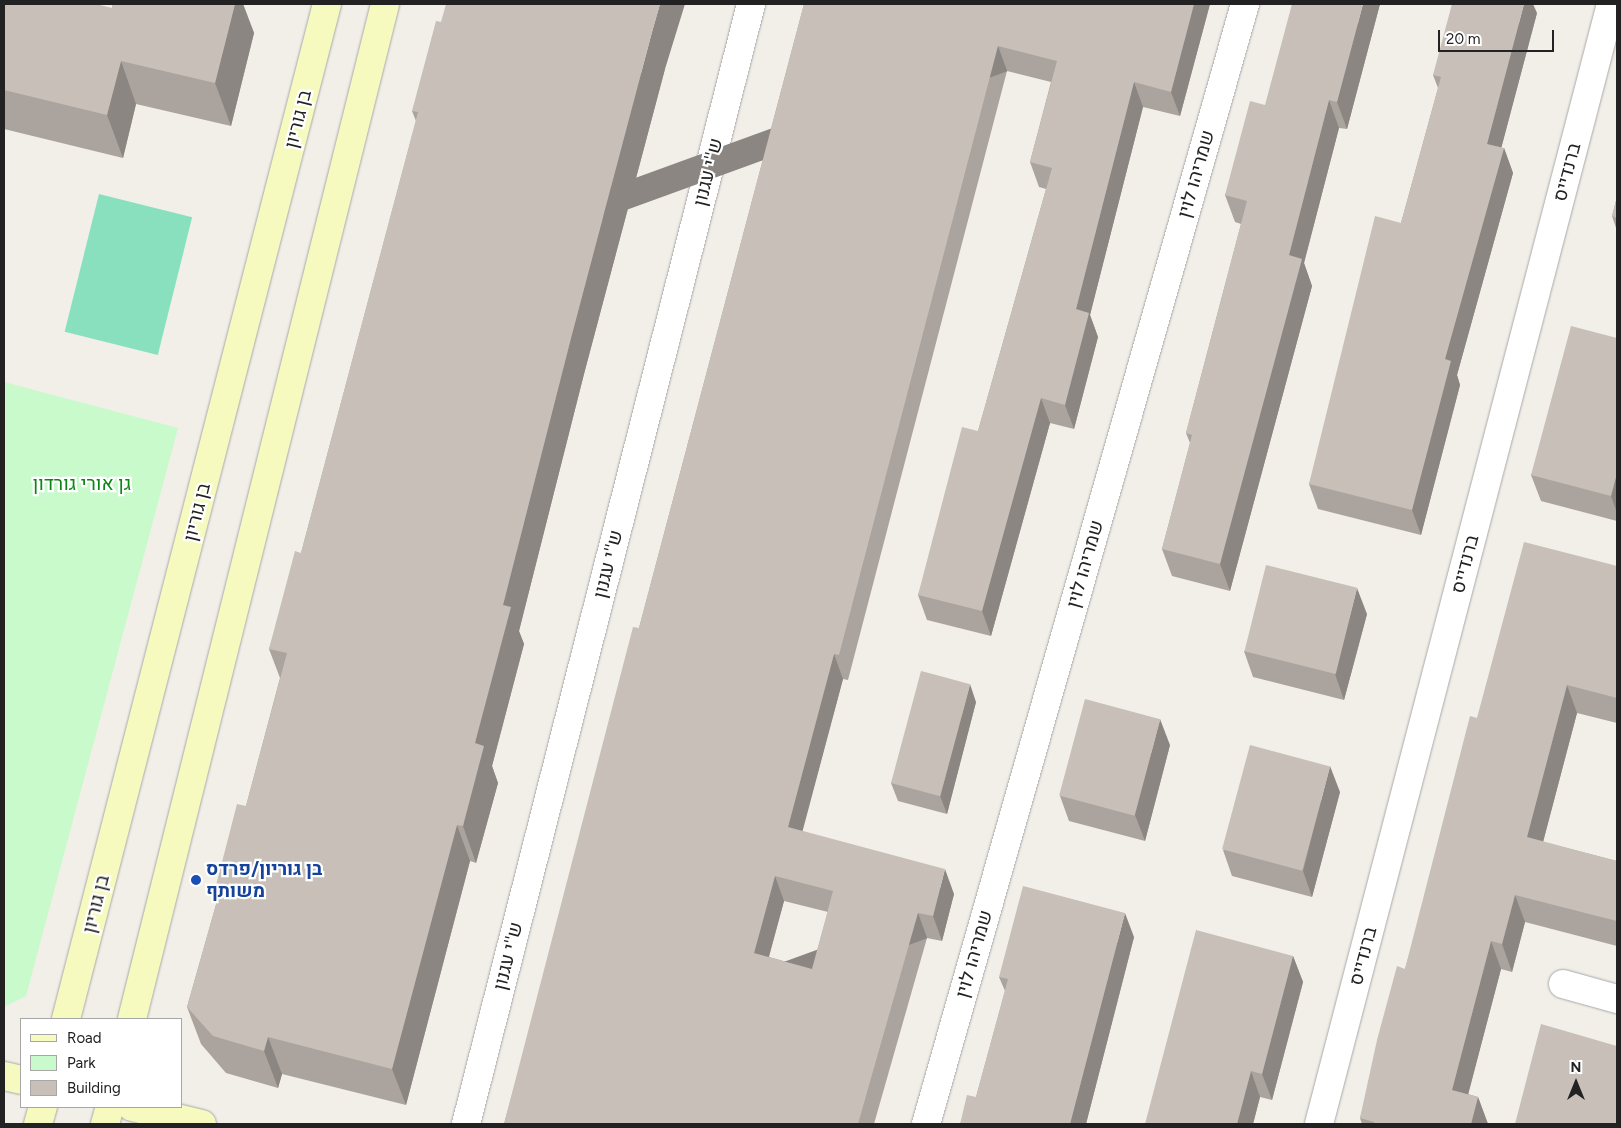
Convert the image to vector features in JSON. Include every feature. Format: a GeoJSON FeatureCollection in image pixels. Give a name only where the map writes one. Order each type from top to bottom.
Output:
{"type":"FeatureCollection","features":[{"type":"Feature","properties":{"kind":"main road","name":"בן גוריון"},"geometry":{"type":"LineString","coordinates":[[66,1018],[328,4]]}},
{"type":"Feature","properties":{"kind":"main road"},"geometry":{"type":"LineString","coordinates":[[132,1018],[385,4]]}},
{"type":"Feature","properties":{"kind":"main road"},"geometry":{"type":"LineString","coordinates":[[4,1076],[20,1080]]}},
{"type":"Feature","properties":{"kind":"main road"},"geometry":{"type":"LineString","coordinates":[[38,1124],[43,1108]]}},
{"type":"Feature","properties":{"kind":"main road"},"geometry":{"type":"LineString","coordinates":[[105,1124],[110,1108]]}},
{"type":"Feature","properties":{"kind":"main road"},"geometry":{"type":"LineString","coordinates":[[136,1108],[202,1124]]}},
{"type":"Feature","properties":{"kind":"street","name":"ש''י עגנון"},"geometry":{"type":"LineString","coordinates":[[466,1124],[751,4]]}},
{"type":"Feature","properties":{"kind":"street","name":"שמריהו לוין"},"geometry":{"type":"LineString","coordinates":[[926,1124],[1245,4]]}},
{"type":"Feature","properties":{"kind":"street","name":"ברנדייס"},"geometry":{"type":"LineString","coordinates":[[1319,1124],[1611,4]]}},
{"type":"Feature","properties":{"kind":"street"},"geometry":{"type":"LineString","coordinates":[[1563,984],[1617,999]]}},
{"type":"Feature","properties":{"kind":"green space"},"geometry":{"type":"Polygon","coordinates":[[[99,194],[192,217],[158,355],[65,332],[99,194]]]}},
{"type":"Feature","properties":{"kind":"green space","name":"גן אורי גורדון"},"geometry":{"type":"Polygon","coordinates":[[[4,382],[178,428],[26,996],[4,1007],[4,382]]]}},
{"type":"Feature","properties":{"kind":"building"},"geometry":{"type":"Polygon","coordinates":[[[4,4],[96,4],[112,8],[113,4],[235,4],[215,83],[121,61],[107,115],[4,90],[4,4]]]}},
{"type":"Feature","properties":{"kind":"building"},"geometry":{"type":"Polygon","coordinates":[[[446,4],[660,4],[571,338],[503,605],[511,607],[475,743],[484,746],[463,826],[457,825],[392,1069],[268,1037],[264,1051],[213,1036],[187,1007],[219,894],[214,893],[237,804],[246,806],[287,653],[269,649],[295,551],[301,553],[418,112],[412,111],[436,21],[441,22],[446,4]]]}},
{"type":"Feature","properties":{"kind":"building"},"geometry":{"type":"Polygon","coordinates":[[[804,4],[1194,4],[1171,92],[1134,82],[1076,309],[1089,313],[1065,405],[1041,398],[982,611],[918,595],[962,427],[978,431],[1052,168],[1030,162],[1057,61],[998,46],[839,655],[834,654],[788,827],[945,869],[933,916],[918,913],[858,1124],[504,1124],[633,627],[639,628],[804,4]],[[775,876],[754,953],[812,969],[833,891],[775,876]]]}},
{"type":"Feature","properties":{"kind":"building"},"geometry":{"type":"Polygon","coordinates":[[[1292,4],[1363,4],[1337,102],[1329,100],[1289,255],[1302,259],[1220,564],[1162,549],[1192,435],[1186,433],[1247,201],[1225,195],[1250,101],[1265,105],[1292,4]]]}},
{"type":"Feature","properties":{"kind":"building"},"geometry":{"type":"Polygon","coordinates":[[[1452,4],[1524,4],[1487,144],[1504,148],[1445,359],[1451,361],[1412,510],[1309,484],[1375,216],[1401,223],[1441,77],[1433,75],[1452,4]]]}},
{"type":"Feature","properties":{"kind":"building"},"geometry":{"type":"Polygon","coordinates":[[[1617,197],[1617,218],[1612,216],[1617,197]]]}},
{"type":"Feature","properties":{"kind":"building"},"geometry":{"type":"Polygon","coordinates":[[[1571,326],[1617,338],[1617,473],[1611,496],[1531,475],[1571,326]]]}},
{"type":"Feature","properties":{"kind":"building"},"geometry":{"type":"Polygon","coordinates":[[[1524,542],[1617,566],[1617,698],[1567,685],[1527,837],[1617,861],[1617,921],[1515,895],[1502,944],[1491,941],[1452,1090],[1478,1097],[1471,1124],[1374,1124],[1374,1122],[1360,1118],[1377,1040],[1397,966],[1405,969],[1470,716],[1477,718],[1524,542]]]}},
{"type":"Feature","properties":{"kind":"building"},"geometry":{"type":"Polygon","coordinates":[[[1266,565],[1357,588],[1336,674],[1244,651],[1266,565]]]}},
{"type":"Feature","properties":{"kind":"building"},"geometry":{"type":"Polygon","coordinates":[[[921,671],[970,684],[940,796],[891,783],[921,671]]]}},
{"type":"Feature","properties":{"kind":"building"},"geometry":{"type":"Polygon","coordinates":[[[1085,699],[1160,719],[1134,816],[1059,796],[1085,699]]]}},
{"type":"Feature","properties":{"kind":"building"},"geometry":{"type":"Polygon","coordinates":[[[1250,745],[1330,766],[1302,871],[1222,849],[1250,745]]]}},
{"type":"Feature","properties":{"kind":"building"},"geometry":{"type":"Polygon","coordinates":[[[1023,886],[1125,913],[1070,1124],[960,1124],[967,1095],[976,1097],[1008,979],[999,977],[1023,886]]]}},
{"type":"Feature","properties":{"kind":"building"},"geometry":{"type":"Polygon","coordinates":[[[1196,930],[1293,956],[1262,1074],[1251,1071],[1237,1124],[1145,1124],[1196,930]]]}},
{"type":"Feature","properties":{"kind":"building"},"geometry":{"type":"Polygon","coordinates":[[[1541,1024],[1617,1046],[1617,1124],[1515,1124],[1541,1024]]]}},
{"type":"Feature","properties":{"kind":"place","name":"בן גוריון/פרדס משותף"},"geometry":{"type":"Point","coordinates":[196,880]}}]}
